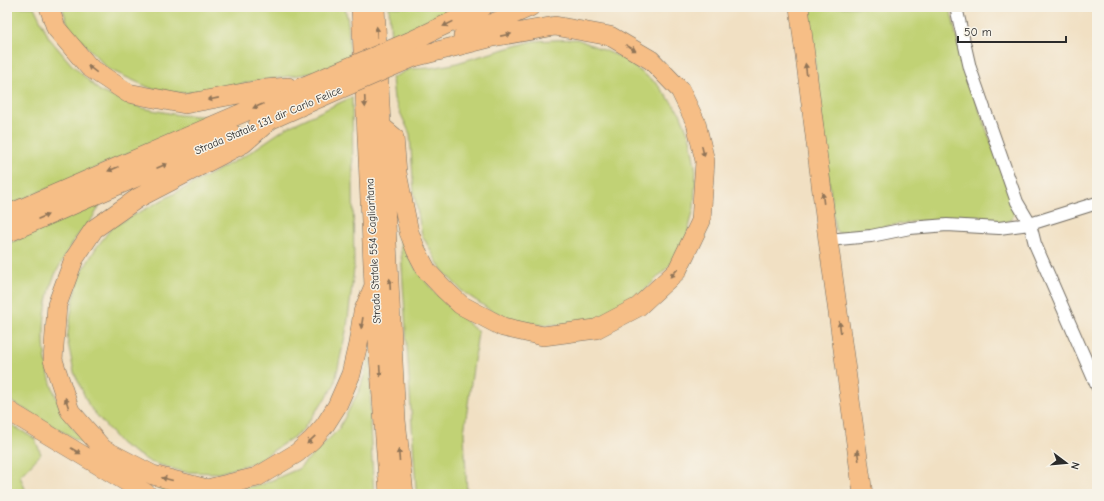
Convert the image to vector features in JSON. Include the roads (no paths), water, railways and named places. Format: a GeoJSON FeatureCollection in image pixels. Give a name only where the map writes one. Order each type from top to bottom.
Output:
{"type":"FeatureCollection","features":[{"type":"Feature","properties":{"kind":"highway"},"geometry":{"type":"LineString","coordinates":[[49,7],[56,28],[89,67],[128,93],[185,104],[265,89],[313,92]]}},
{"type":"Feature","properties":{"kind":"highway"},"geometry":{"type":"LineString","coordinates":[[412,49],[483,7]]}},
{"type":"Feature","properties":{"kind":"highway","name":"Strada Statale 131 dir Carlo Felice"},"geometry":{"type":"LineString","coordinates":[[7,215],[313,92],[412,49],[530,7]]}},
{"type":"Feature","properties":{"kind":"highway"},"geometry":{"type":"LineString","coordinates":[[799,7],[828,240],[863,494]]}},
{"type":"Feature","properties":{"kind":"highway","name":"Strada Statale 554 Cagliaritana"},"geometry":{"type":"LineString","coordinates":[[364,9],[382,127],[396,420],[404,494]]}},
{"type":"Feature","properties":{"kind":"highway","name":"Strada Statale 554 Cagliaritana"},"geometry":{"type":"LineString","coordinates":[[364,9],[374,286],[388,494]]}},
{"type":"Feature","properties":{"kind":"highway"},"geometry":{"type":"LineString","coordinates":[[382,127],[394,137],[397,173],[409,232],[427,271],[461,305],[503,327],[543,336],[596,329],[638,307],[678,271],[701,221],[705,161],[696,123],[680,90],[651,60],[610,36],[555,26],[412,49]]}},
{"type":"Feature","properties":{"kind":"highway","name":"Strada Statale 131 dir Carlo Felice"},"geometry":{"type":"LineString","coordinates":[[7,233],[270,120],[313,92]]}},
{"type":"Feature","properties":{"kind":"highway"},"geometry":{"type":"LineString","coordinates":[[270,120],[244,143],[138,198],[94,229],[74,259],[57,306],[53,360],[70,411],[104,450],[152,475],[207,489],[257,477],[297,453],[325,426],[337,406],[351,374],[363,312],[374,286]]}},
{"type":"Feature","properties":{"kind":"highway"},"geometry":{"type":"LineString","coordinates":[[7,410],[147,494]]}},
{"type":"Feature","properties":{"kind":"street"},"geometry":{"type":"LineString","coordinates":[[956,7],[970,68],[1017,202],[1030,224],[1035,244],[1097,386]]}},
{"type":"Feature","properties":{"kind":"street"},"geometry":{"type":"LineString","coordinates":[[828,240],[871,236],[910,228],[947,225],[999,228],[1030,224],[1097,203]]}}]}
